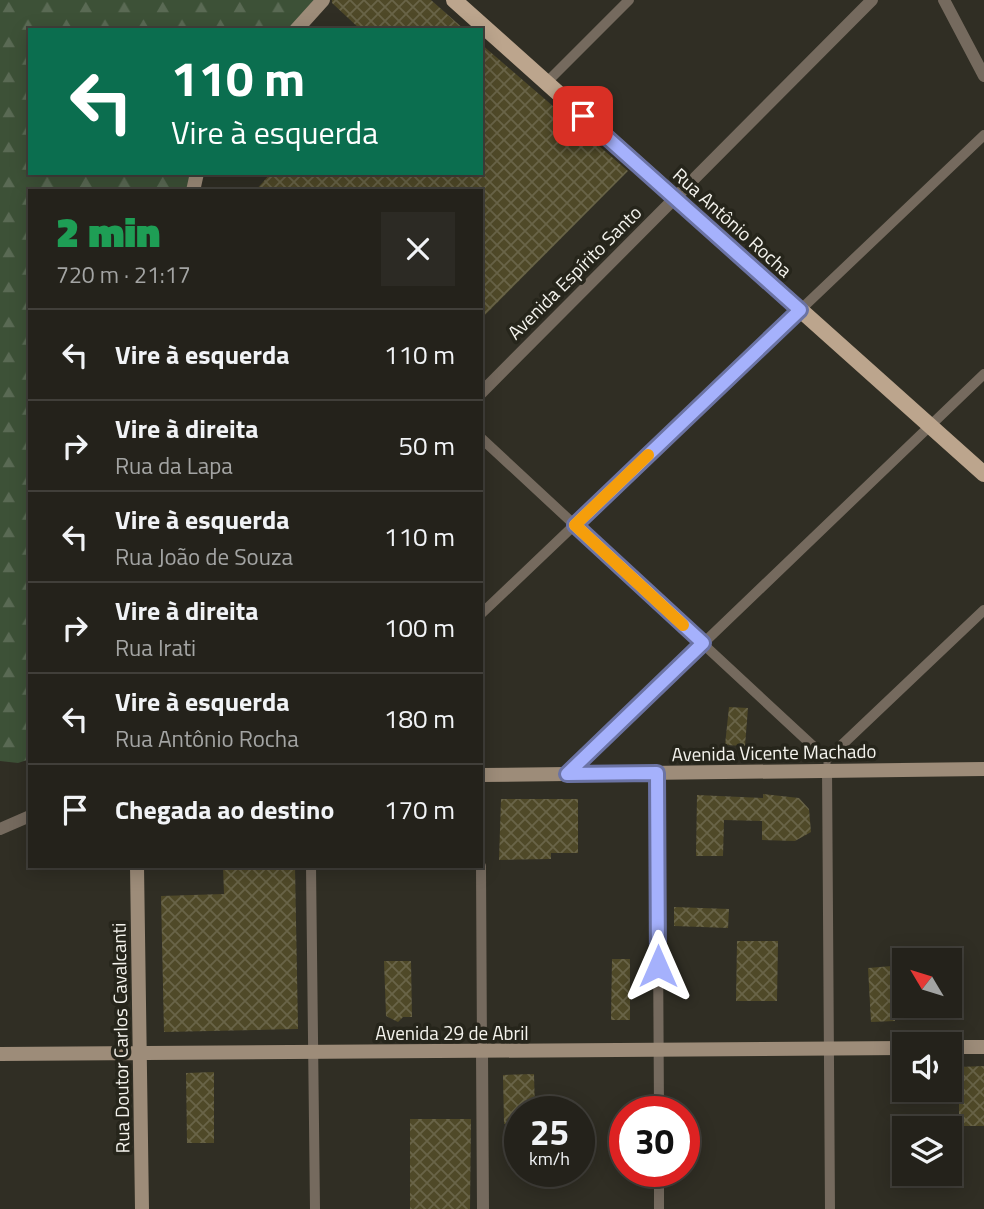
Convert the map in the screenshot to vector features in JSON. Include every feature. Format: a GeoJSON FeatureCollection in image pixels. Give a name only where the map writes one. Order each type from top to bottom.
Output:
{"type":"FeatureCollection","features":[{"type":"Feature","properties":{"kind":"main road"},"geometry":{"type":"LineString","coordinates":[[298,28],[323,0]]}},
{"type":"Feature","properties":{"kind":"main road","name":"Rua Antônio Rocha"},"geometry":{"type":"LineString","coordinates":[[454,0],[984,474]]}},
{"type":"Feature","properties":{"kind":"main road","name":"Avenida Vicente Machado"},"geometry":{"type":"LineString","coordinates":[[483,775],[657,773],[827,765],[984,769]]}},
{"type":"Feature","properties":{"kind":"main road","name":"Rua Doutor Carlos Cavalcanti"},"geometry":{"type":"LineString","coordinates":[[137,868],[142,1209]]}},
{"type":"Feature","properties":{"kind":"main road"},"geometry":{"type":"LineString","coordinates":[[962,1047],[984,1047]]}},
{"type":"Feature","properties":{"kind":"main road","name":"Avenida 29 de Abril"},"geometry":{"type":"LineString","coordinates":[[0,1054],[892,1048]]}},
{"type":"Feature","properties":{"kind":"street"},"geometry":{"type":"LineString","coordinates":[[546,83],[629,0]]}},
{"type":"Feature","properties":{"kind":"street","name":"Avenida Espírito Santo"},"geometry":{"type":"LineString","coordinates":[[483,391],[872,0]]}},
{"type":"Feature","properties":{"kind":"street"},"geometry":{"type":"LineString","coordinates":[[944,0],[984,76]]}},
{"type":"Feature","properties":{"kind":"street"},"geometry":{"type":"LineString","coordinates":[[483,612],[984,135]]}},
{"type":"Feature","properties":{"kind":"street"},"geometry":{"type":"LineString","coordinates":[[567,774],[984,374]]}},
{"type":"Feature","properties":{"kind":"street"},"geometry":{"type":"LineString","coordinates":[[483,440],[703,643],[827,765],[830,1209]]}},
{"type":"Feature","properties":{"kind":"street"},"geometry":{"type":"LineString","coordinates":[[827,765],[984,610]]}},
{"type":"Feature","properties":{"kind":"street"},"geometry":{"type":"LineString","coordinates":[[657,773],[659,1096]]}},
{"type":"Feature","properties":{"kind":"street"},"geometry":{"type":"LineString","coordinates":[[0,829],[28,817]]}},
{"type":"Feature","properties":{"kind":"street"},"geometry":{"type":"LineString","coordinates":[[311,868],[315,1209]]}},
{"type":"Feature","properties":{"kind":"street"},"geometry":{"type":"LineString","coordinates":[[481,868],[483,1209]]}},
{"type":"Feature","properties":{"kind":"street"},"geometry":{"type":"LineString","coordinates":[[659,1187],[659,1209]]}},
{"type":"Feature","properties":{"kind":"green space"},"geometry":{"type":"Polygon","coordinates":[[[0,0],[314,0],[290,28],[28,28],[28,175],[194,175],[190,189],[28,189],[28,760],[18,763],[0,761],[0,0]]]}},
{"type":"Feature","properties":{"kind":"building"},"geometry":{"type":"Polygon","coordinates":[[[332,0],[431,0],[463,28],[359,28],[332,0]]]}},
{"type":"Feature","properties":{"kind":"building"},"geometry":{"type":"Polygon","coordinates":[[[483,46],[628,171],[483,317],[483,189],[257,189],[269,175],[483,175],[483,46]]]}},
{"type":"Feature","properties":{"kind":"building"},"geometry":{"type":"Polygon","coordinates":[[[729,707],[748,708],[745,746],[725,745],[729,707]]]}},
{"type":"Feature","properties":{"kind":"building"},"geometry":{"type":"Polygon","coordinates":[[[763,794],[799,798],[809,809],[811,832],[795,841],[762,840],[762,821],[724,820],[723,856],[696,856],[697,795],[763,798],[763,794]]]}},
{"type":"Feature","properties":{"kind":"building"},"geometry":{"type":"Polygon","coordinates":[[[501,799],[578,799],[578,853],[551,853],[551,859],[499,860],[501,799]]]}},
{"type":"Feature","properties":{"kind":"building"},"geometry":{"type":"Polygon","coordinates":[[[223,868],[295,868],[298,1029],[164,1032],[161,896],[224,894],[223,868]]]}},
{"type":"Feature","properties":{"kind":"building"},"geometry":{"type":"Polygon","coordinates":[[[674,907],[729,909],[728,928],[674,926],[674,907]]]}},
{"type":"Feature","properties":{"kind":"building"},"geometry":{"type":"Polygon","coordinates":[[[737,941],[778,941],[777,1001],[736,1001],[737,941]]]}},
{"type":"Feature","properties":{"kind":"building"},"geometry":{"type":"Polygon","coordinates":[[[612,959],[630,959],[630,1020],[611,1020],[612,959]]]}},
{"type":"Feature","properties":{"kind":"building"},"geometry":{"type":"Polygon","coordinates":[[[384,961],[411,961],[412,1017],[403,1017],[398,1022],[386,1016],[384,961]]]}},
{"type":"Feature","properties":{"kind":"building"},"geometry":{"type":"Polygon","coordinates":[[[892,966],[892,1018],[895,1021],[871,1022],[868,968],[892,966]]]}},
{"type":"Feature","properties":{"kind":"building"},"geometry":{"type":"Polygon","coordinates":[[[984,1066],[984,1126],[962,1126],[959,1102],[962,1102],[962,1067],[984,1066]]]}},
{"type":"Feature","properties":{"kind":"building"},"geometry":{"type":"Polygon","coordinates":[[[214,1072],[214,1143],[187,1143],[186,1073],[214,1072]]]}},
{"type":"Feature","properties":{"kind":"building"},"geometry":{"type":"Polygon","coordinates":[[[534,1074],[535,1096],[504,1096],[504,1124],[503,1075],[534,1074]]]}},
{"type":"Feature","properties":{"kind":"building"},"geometry":{"type":"Polygon","coordinates":[[[410,1119],[471,1119],[470,1209],[410,1209],[410,1119]]]}},
{"type":"Feature","properties":{"kind":"slow traffic"},"geometry":{"type":"LineString","coordinates":[[648,455],[575,525],[683,625]]}},
{"type":"Feature","properties":{"kind":"route"},"geometry":{"type":"LineString","coordinates":[[583,116],[800,310],[575,525],[703,643],[567,774],[657,773],[658,966]]}}]}
